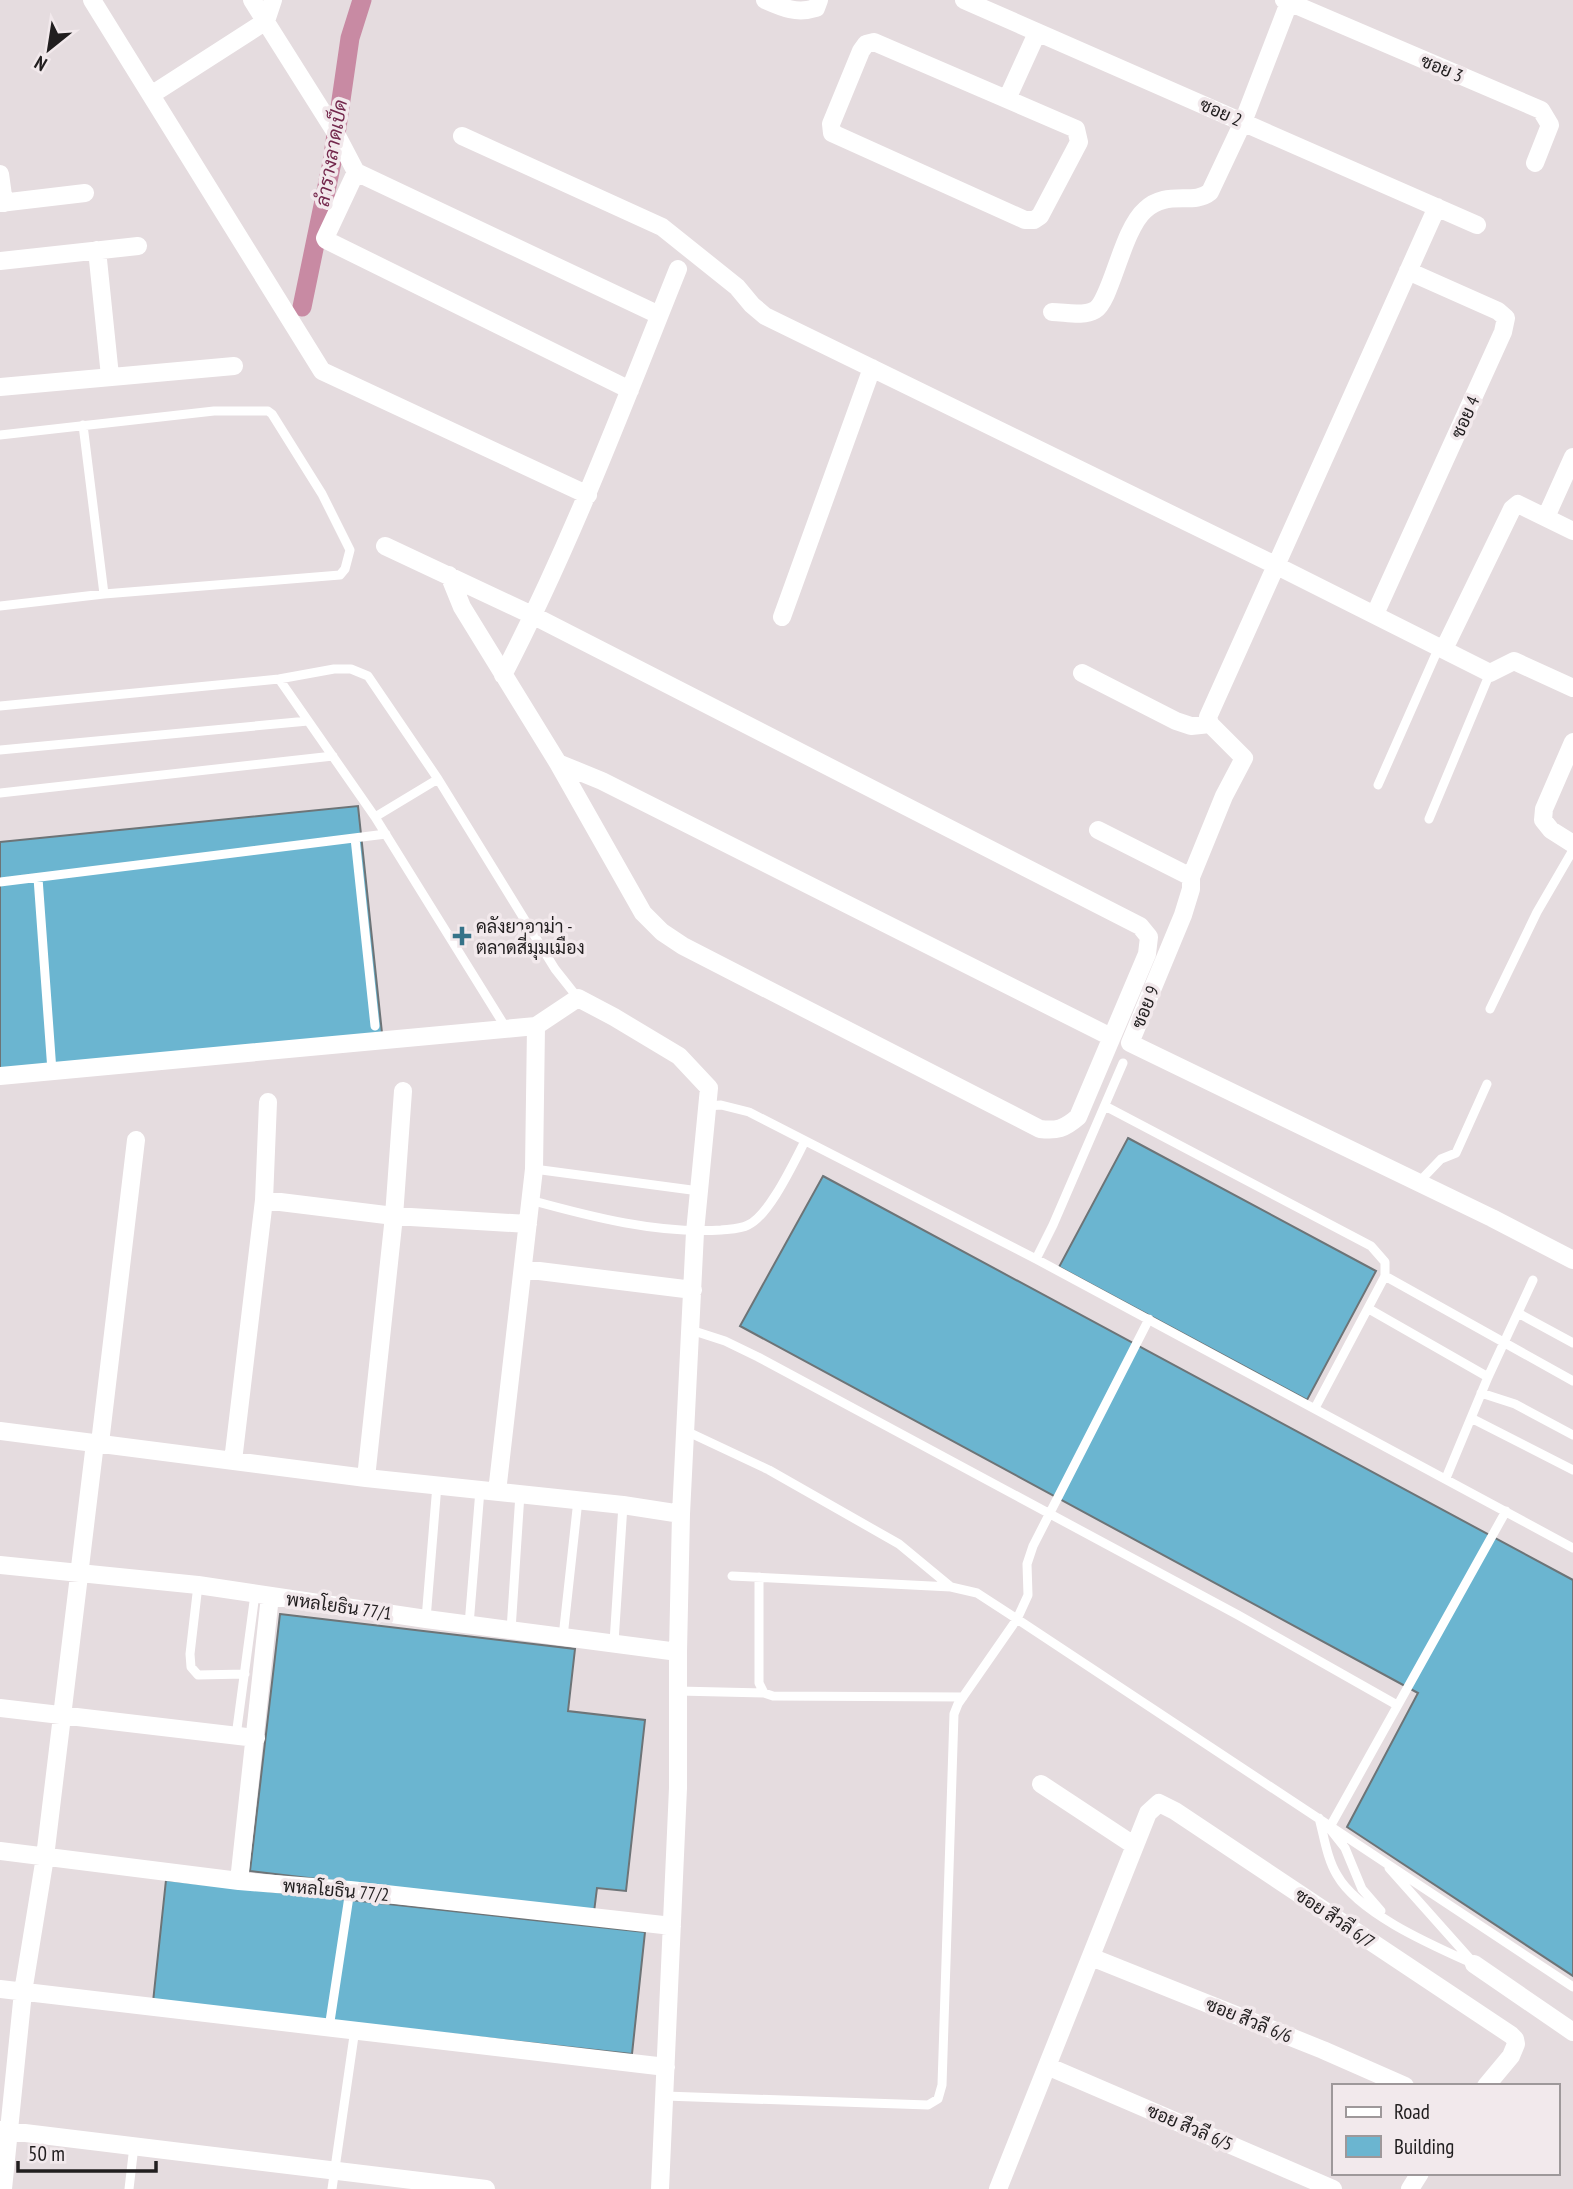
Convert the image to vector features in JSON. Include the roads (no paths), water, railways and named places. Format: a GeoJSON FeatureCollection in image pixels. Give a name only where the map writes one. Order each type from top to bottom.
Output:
{"type":"FeatureCollection","features":[{"type":"Feature","properties":{"kind":"street"},"geometry":{"type":"LineString","coordinates":[[92,0],[322,371],[588,495]]}},
{"type":"Feature","properties":{"kind":"street"},"geometry":{"type":"LineString","coordinates":[[252,0],[336,134],[356,172],[659,315]]}},
{"type":"Feature","properties":{"kind":"street"},"geometry":{"type":"LineString","coordinates":[[151,95],[266,21],[273,0]]}},
{"type":"Feature","properties":{"kind":"street"},"geometry":{"type":"LineString","coordinates":[[765,0],[793,12],[816,8],[820,0]]}},
{"type":"Feature","properties":{"kind":"street","name":"ซอย 2"},"geometry":{"type":"LineString","coordinates":[[964,0],[1478,225]]}},
{"type":"Feature","properties":{"kind":"street"},"geometry":{"type":"LineString","coordinates":[[1052,312],[1085,314],[1097,310],[1132,227],[1143,211],[1156,201],[1166,198],[1205,197],[1210,192],[1243,122],[1287,1]]}},
{"type":"Feature","properties":{"kind":"street","name":"ซอย 3"},"geometry":{"type":"LineString","coordinates":[[1287,1],[1541,110],[1550,125],[1535,163]]}},
{"type":"Feature","properties":{"kind":"street"},"geometry":{"type":"LineString","coordinates":[[1007,99],[1037,33]]}},
{"type":"Feature","properties":{"kind":"street"},"geometry":{"type":"LineString","coordinates":[[874,42],[1007,99],[1076,129],[1079,135],[1079,142],[1040,216],[1034,220],[1025,220],[832,133],[831,124],[861,51],[866,44],[874,42]]}},
{"type":"Feature","properties":{"kind":"street"},"geometry":{"type":"LineString","coordinates":[[462,136],[662,227],[737,287],[765,316],[1376,614],[1490,673],[1514,661],[1573,688]]}},
{"type":"Feature","properties":{"kind":"street"},"geometry":{"type":"LineString","coordinates":[[356,172],[326,240],[629,390]]}},
{"type":"Feature","properties":{"kind":"street"},"geometry":{"type":"LineString","coordinates":[[0,174],[2,203],[85,193]]}},
{"type":"Feature","properties":{"kind":"street"},"geometry":{"type":"LineString","coordinates":[[1082,673],[1175,721],[1191,726],[1210,724],[1208,717],[1437,207]]}},
{"type":"Feature","properties":{"kind":"street"},"geometry":{"type":"LineString","coordinates":[[0,261],[138,246]]}},
{"type":"Feature","properties":{"kind":"street"},"geometry":{"type":"LineString","coordinates":[[97,250],[110,376]]}},
{"type":"Feature","properties":{"kind":"street"},"geometry":{"type":"LineString","coordinates":[[503,675],[534,616],[588,495],[678,269]]}},
{"type":"Feature","properties":{"kind":"street","name":"ซอย 4"},"geometry":{"type":"LineString","coordinates":[[1376,614],[1503,332],[1506,317],[1408,271]]}},
{"type":"Feature","properties":{"kind":"street"},"geometry":{"type":"LineString","coordinates":[[0,387],[234,366]]}},
{"type":"Feature","properties":{"kind":"street"},"geometry":{"type":"LineString","coordinates":[[782,617],[872,368]]}},
{"type":"Feature","properties":{"kind":"street"},"geometry":{"type":"LineString","coordinates":[[1546,517],[1573,457]]}},
{"type":"Feature","properties":{"kind":"street"},"geometry":{"type":"LineString","coordinates":[[1441,648],[1512,509],[1518,504],[1573,531]]}},
{"type":"Feature","properties":{"kind":"street"},"geometry":{"type":"LineString","coordinates":[[385,546],[449,575],[534,616],[1140,926],[1149,937],[1147,954],[1078,1117],[1068,1126],[1056,1131],[1040,1129],[683,946],[663,932],[643,913],[558,763],[462,607],[449,575]]}},
{"type":"Feature","properties":{"kind":"street","name":"ซอย 9"},"geometry":{"type":"LineString","coordinates":[[1210,724],[1244,758],[1224,796],[1191,877],[1191,889],[1183,915],[1130,1043],[1419,1182],[1573,1261]]}},
{"type":"Feature","properties":{"kind":"street"},"geometry":{"type":"LineString","coordinates":[[1573,742],[1544,809],[1543,820],[1551,830],[1573,844]]}},
{"type":"Feature","properties":{"kind":"street"},"geometry":{"type":"LineString","coordinates":[[558,763],[614,788],[1111,1037]]}},
{"type":"Feature","properties":{"kind":"street"},"geometry":{"type":"LineString","coordinates":[[1098,830],[1191,877]]}},
{"type":"Feature","properties":{"kind":"street"},"geometry":{"type":"LineString","coordinates":[[0,1076],[536,1026],[578,998],[679,1056],[709,1088],[695,1231],[681,1514],[678,1788],[660,2189]]}},
{"type":"Feature","properties":{"kind":"street"},"geometry":{"type":"LineString","coordinates":[[488,1491],[523,1269],[534,1168],[536,1026]]}},
{"type":"Feature","properties":{"kind":"street"},"geometry":{"type":"LineString","coordinates":[[366,1478],[394,1216],[403,1091]]}},
{"type":"Feature","properties":{"kind":"street"},"geometry":{"type":"LineString","coordinates":[[233,1461],[264,1200],[268,1102]]}},
{"type":"Feature","properties":{"kind":"street"},"geometry":{"type":"LineString","coordinates":[[3,2189],[4,2130],[45,1857],[136,1140]]}},
{"type":"Feature","properties":{"kind":"street"},"geometry":{"type":"LineString","coordinates":[[264,1200],[394,1216],[528,1224]]}},
{"type":"Feature","properties":{"kind":"street"},"geometry":{"type":"LineString","coordinates":[[523,1269],[693,1290]]}},
{"type":"Feature","properties":{"kind":"street"},"geometry":{"type":"LineString","coordinates":[[0,1431],[366,1478],[622,1505],[681,1514]]}},
{"type":"Feature","properties":{"kind":"street","name":"พหลโยธิน 77/1"},"geometry":{"type":"LineString","coordinates":[[0,1565],[198,1586],[678,1652]]}},
{"type":"Feature","properties":{"kind":"street"},"geometry":{"type":"LineString","coordinates":[[239,1881],[256,1738],[262,1595]]}},
{"type":"Feature","properties":{"kind":"street"},"geometry":{"type":"LineString","coordinates":[[0,1708],[256,1738]]}},
{"type":"Feature","properties":{"kind":"street"},"geometry":{"type":"LineString","coordinates":[[1005,2187],[1047,2066],[1135,1846],[1041,1784]]}},
{"type":"Feature","properties":{"kind":"street","name":"ซอย สีวลี 6/7"},"geometry":{"type":"LineString","coordinates":[[1135,1846],[1148,1813],[1158,1803],[1175,1811],[1511,2035],[1515,2039],[1515,2050],[1488,2084]]}},
{"type":"Feature","properties":{"kind":"street","name":"พหลโยธิน 77/2"},"geometry":{"type":"LineString","coordinates":[[0,1851],[239,1881],[350,1890],[672,1926]]}},
{"type":"Feature","properties":{"kind":"street","name":"ซอย สีวลี 6/6"},"geometry":{"type":"LineString","coordinates":[[1091,1957],[1400,2084]]}},
{"type":"Feature","properties":{"kind":"street"},"geometry":{"type":"LineString","coordinates":[[1474,1964],[1573,2032]]}},
{"type":"Feature","properties":{"kind":"street"},"geometry":{"type":"LineString","coordinates":[[0,1989],[666,2067]]}},
{"type":"Feature","properties":{"kind":"street","name":"ซอย สีวลี 6/5"},"geometry":{"type":"LineString","coordinates":[[1047,2066],[1333,2189]]}},
{"type":"Feature","properties":{"kind":"street"},"geometry":{"type":"LineString","coordinates":[[4,2130],[486,2189]]}},
{"type":"Feature","properties":{"kind":"lane"},"geometry":{"type":"LineString","coordinates":[[0,435],[214,411],[268,411],[322,494],[350,550],[345,569],[340,575],[104,594],[0,606]]}},
{"type":"Feature","properties":{"kind":"lane"},"geometry":{"type":"LineString","coordinates":[[83,425],[104,594]]}},
{"type":"Feature","properties":{"kind":"lane"},"geometry":{"type":"LineString","coordinates":[[1378,785],[1441,648]]}},
{"type":"Feature","properties":{"kind":"lane"},"geometry":{"type":"LineString","coordinates":[[0,706],[279,679],[334,670],[351,669],[368,676],[438,779],[555,969],[578,998]]}},
{"type":"Feature","properties":{"kind":"lane"},"geometry":{"type":"LineString","coordinates":[[1429,819],[1490,673]]}},
{"type":"Feature","properties":{"kind":"lane"},"geometry":{"type":"LineString","coordinates":[[279,679],[375,817],[506,1028]]}},
{"type":"Feature","properties":{"kind":"lane"},"geometry":{"type":"LineString","coordinates":[[0,750],[308,721]]}},
{"type":"Feature","properties":{"kind":"lane"},"geometry":{"type":"LineString","coordinates":[[0,793],[332,756]]}},
{"type":"Feature","properties":{"kind":"lane"},"geometry":{"type":"LineString","coordinates":[[375,817],[438,779]]}},
{"type":"Feature","properties":{"kind":"lane"},"geometry":{"type":"LineString","coordinates":[[0,882],[386,834]]}},
{"type":"Feature","properties":{"kind":"lane"},"geometry":{"type":"LineString","coordinates":[[355,838],[375,1026]]}},
{"type":"Feature","properties":{"kind":"lane"},"geometry":{"type":"LineString","coordinates":[[1490,1009],[1537,912],[1573,850]]}},
{"type":"Feature","properties":{"kind":"lane"},"geometry":{"type":"LineString","coordinates":[[38,878],[52,1071]]}},
{"type":"Feature","properties":{"kind":"lane"},"geometry":{"type":"LineString","coordinates":[[1036,1259],[1123,1063]]}},
{"type":"Feature","properties":{"kind":"lane"},"geometry":{"type":"LineString","coordinates":[[1419,1182],[1441,1159],[1455,1153],[1487,1084]]}},
{"type":"Feature","properties":{"kind":"lane"},"geometry":{"type":"LineString","coordinates":[[708,1106],[721,1105],[749,1112],[1036,1259],[1573,1548]]}},
{"type":"Feature","properties":{"kind":"lane"},"geometry":{"type":"LineString","coordinates":[[1105,1106],[1371,1246],[1385,1262],[1385,1276],[1315,1408]]}},
{"type":"Feature","properties":{"kind":"lane"},"geometry":{"type":"LineString","coordinates":[[530,1200],[615,1220],[695,1231],[748,1226],[761,1215],[805,1141]]}},
{"type":"Feature","properties":{"kind":"lane"},"geometry":{"type":"LineString","coordinates":[[534,1168],[699,1191]]}},
{"type":"Feature","properties":{"kind":"lane"},"geometry":{"type":"LineString","coordinates":[[1385,1276],[1573,1381]]}},
{"type":"Feature","properties":{"kind":"lane"},"geometry":{"type":"LineString","coordinates":[[1446,1478],[1488,1377],[1533,1280]]}},
{"type":"Feature","properties":{"kind":"lane"},"geometry":{"type":"LineString","coordinates":[[1369,1309],[1488,1377]]}},
{"type":"Feature","properties":{"kind":"lane"},"geometry":{"type":"LineString","coordinates":[[1518,1313],[1573,1343]]}},
{"type":"Feature","properties":{"kind":"lane"},"geometry":{"type":"LineString","coordinates":[[665,2096],[929,2105],[938,2099],[942,2085],[954,1714],[963,1696],[1017,1619],[1028,1595],[1028,1560],[1149,1319]]}},
{"type":"Feature","properties":{"kind":"lane"},"geometry":{"type":"LineString","coordinates":[[691,1330],[725,1341],[758,1357],[1238,1615],[1397,1705]]}},
{"type":"Feature","properties":{"kind":"lane"},"geometry":{"type":"LineString","coordinates":[[1481,1393],[1515,1404],[1573,1435]]}},
{"type":"Feature","properties":{"kind":"lane"},"geometry":{"type":"LineString","coordinates":[[1471,1418],[1573,1470]]}},
{"type":"Feature","properties":{"kind":"lane"},"geometry":{"type":"LineString","coordinates":[[686,1432],[769,1470],[899,1544],[951,1587]]}},
{"type":"Feature","properties":{"kind":"lane"},"geometry":{"type":"LineString","coordinates":[[426,1619],[437,1485]]}},
{"type":"Feature","properties":{"kind":"lane"},"geometry":{"type":"LineString","coordinates":[[469,1625],[488,1491]]}},
{"type":"Feature","properties":{"kind":"lane"},"geometry":{"type":"LineString","coordinates":[[511,1630],[520,1494]]}},
{"type":"Feature","properties":{"kind":"lane"},"geometry":{"type":"LineString","coordinates":[[563,1637],[578,1500]]}},
{"type":"Feature","properties":{"kind":"lane"},"geometry":{"type":"LineString","coordinates":[[614,1642],[622,1505]]}},
{"type":"Feature","properties":{"kind":"lane"},"geometry":{"type":"LineString","coordinates":[[1331,1825],[1506,1511]]}},
{"type":"Feature","properties":{"kind":"lane"},"geometry":{"type":"LineString","coordinates":[[732,1576],[951,1587],[977,1593],[1573,1987]]}},
{"type":"Feature","properties":{"kind":"lane"},"geometry":{"type":"LineString","coordinates":[[759,1577],[759,1683],[764,1693]]}},
{"type":"Feature","properties":{"kind":"lane"},"geometry":{"type":"LineString","coordinates":[[198,1586],[190,1654],[191,1667],[198,1675],[245,1674]]}},
{"type":"Feature","properties":{"kind":"lane"},"geometry":{"type":"LineString","coordinates":[[236,1736],[245,1674],[262,1595]]}},
{"type":"Feature","properties":{"kind":"lane"},"geometry":{"type":"LineString","coordinates":[[678,1691],[764,1693],[773,1696],[963,1696]]}},
{"type":"Feature","properties":{"kind":"lane"},"geometry":{"type":"LineString","coordinates":[[1319,1817],[1332,1862],[1342,1883],[1361,1901],[1393,1923],[1474,1964]]}},
{"type":"Feature","properties":{"kind":"lane"},"geometry":{"type":"LineString","coordinates":[[1319,1817],[1345,1848],[1362,1889],[1393,1923]]}},
{"type":"Feature","properties":{"kind":"lane"},"geometry":{"type":"LineString","coordinates":[[1373,1853],[1474,1964]]}},
{"type":"Feature","properties":{"kind":"lane"},"geometry":{"type":"LineString","coordinates":[[329,2028],[350,1890]]}},
{"type":"Feature","properties":{"kind":"lane"},"geometry":{"type":"LineString","coordinates":[[332,2189],[355,2029]]}},
{"type":"Feature","properties":{"kind":"lane"},"geometry":{"type":"LineString","coordinates":[[129,2189],[134,2146]]}},
{"type":"Feature","properties":{"kind":"waterway","name":"ลำรางลาดเป็ด"},"geometry":{"type":"LineString","coordinates":[[302,307],[332,162],[350,38],[362,0]]}},
{"type":"Feature","properties":{"kind":"place","name":"คลังยาอาม่า - ตลาดสี่มุมเมือง"},"geometry":{"type":"Point","coordinates":[462,936]}}]}
